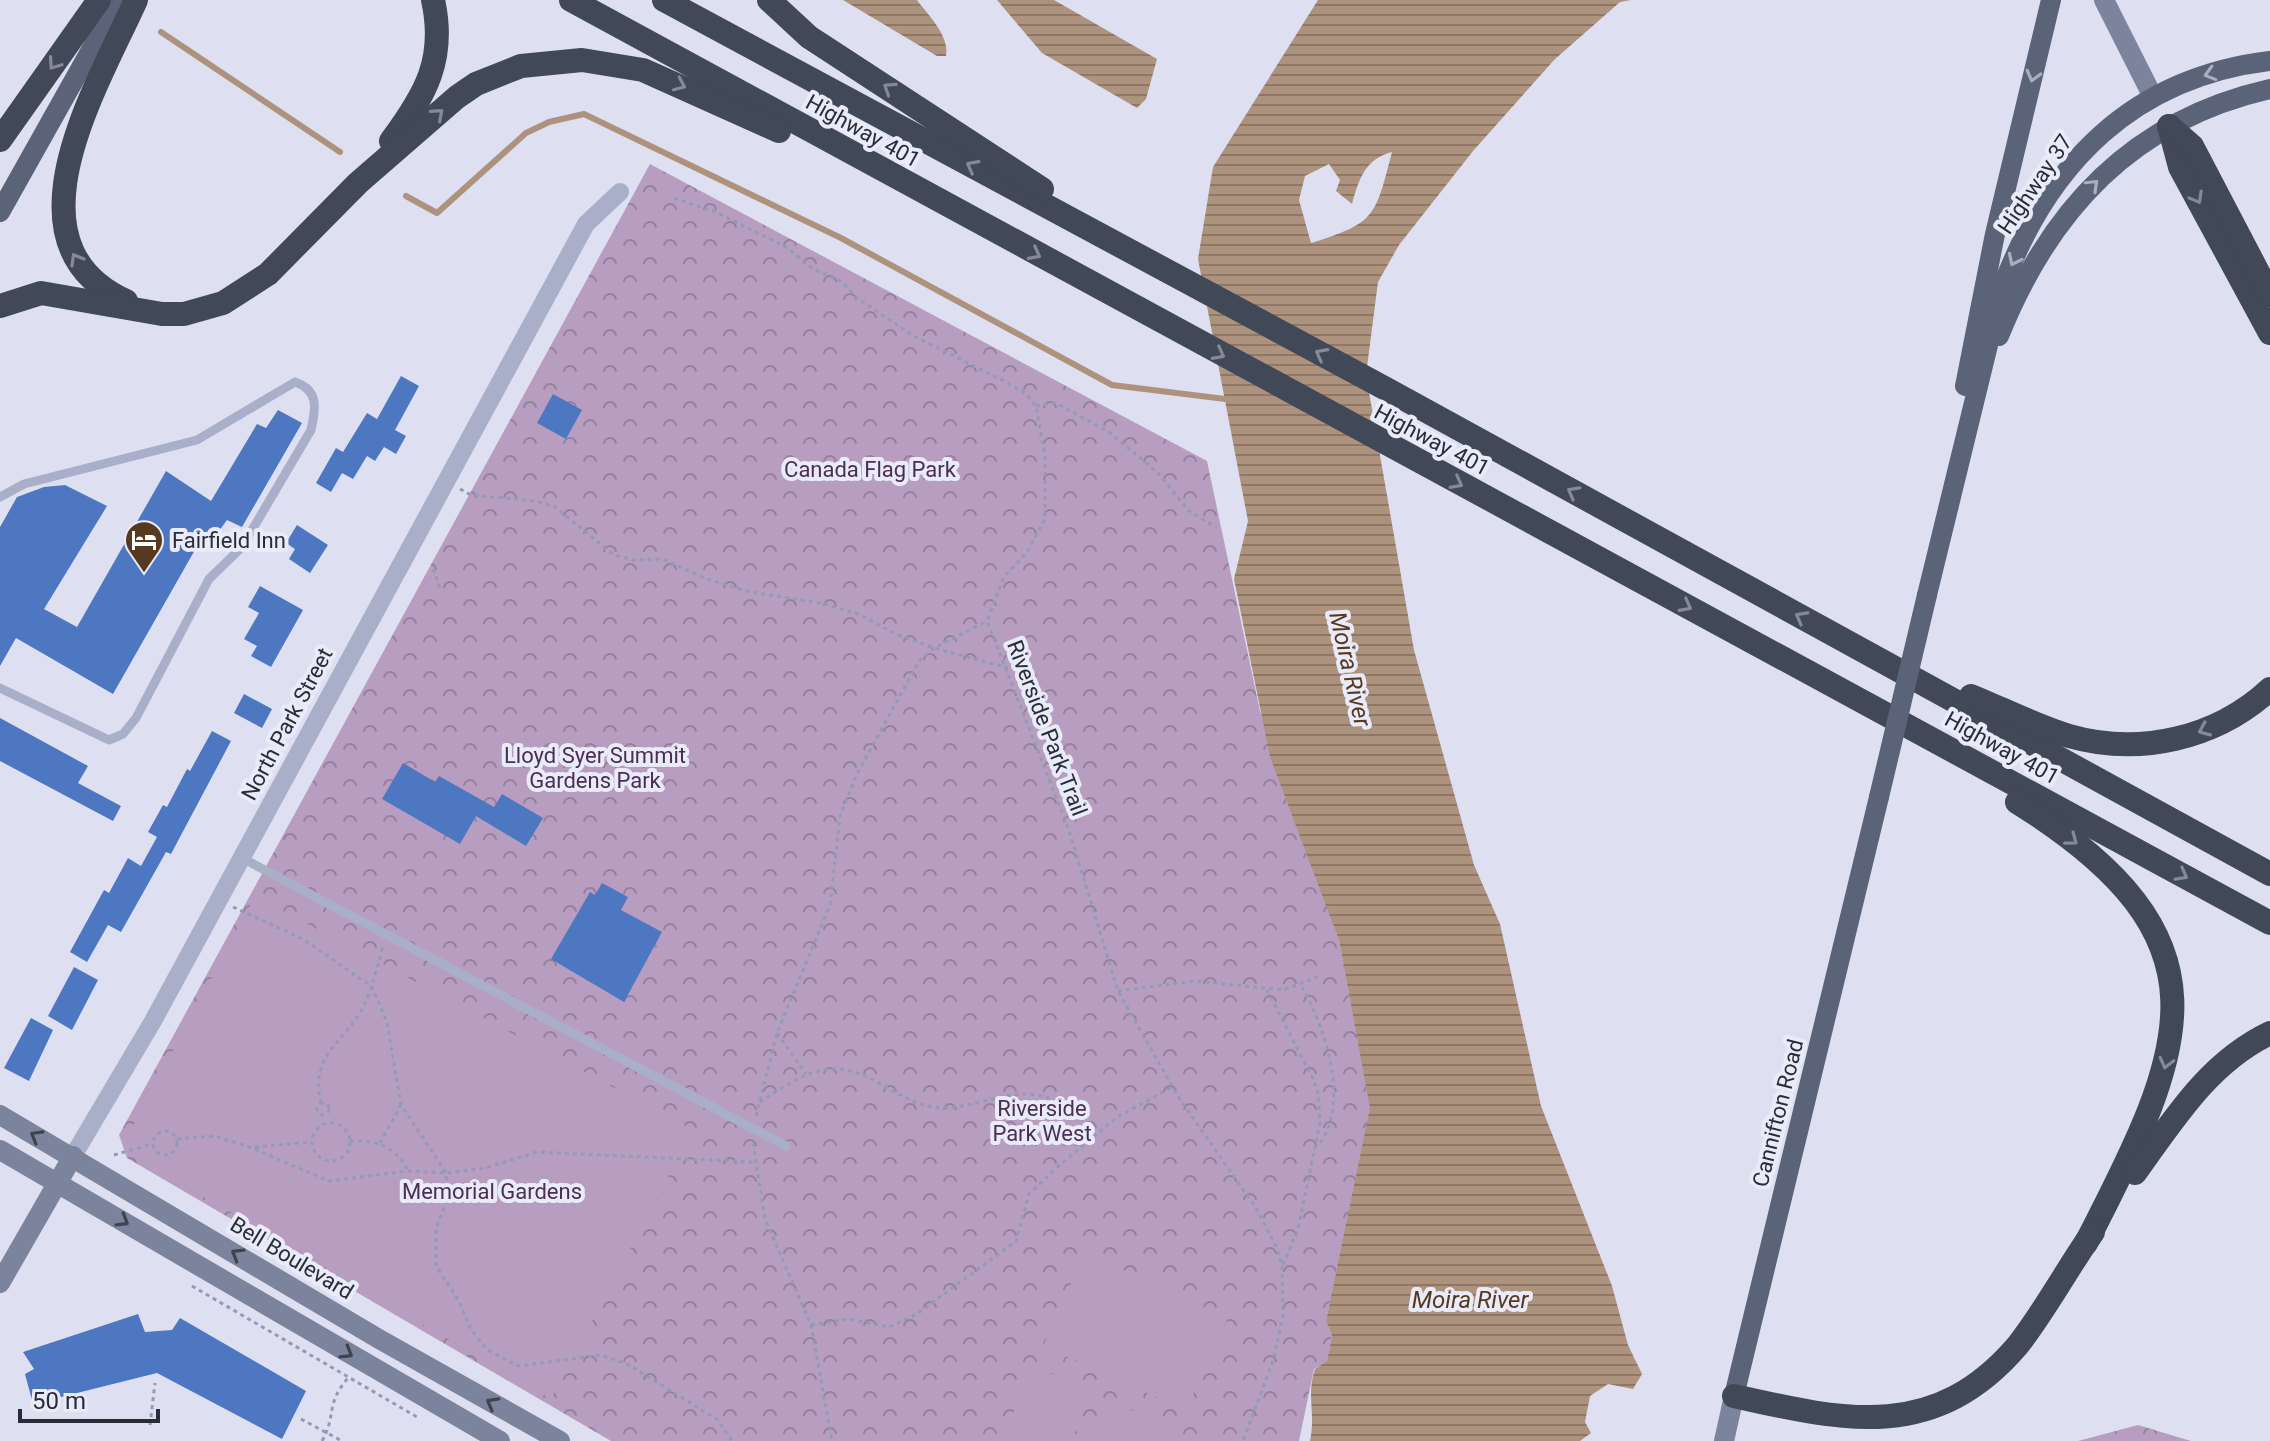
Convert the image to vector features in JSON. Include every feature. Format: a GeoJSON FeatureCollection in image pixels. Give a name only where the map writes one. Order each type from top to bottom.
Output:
{"type":"FeatureCollection","features":[{"type":"Feature","properties":{"kind":"highway"},"geometry":{"type":"LineString","coordinates":[[0,140],[99,0]]}},
{"type":"Feature","properties":{"kind":"highway"},"geometry":{"type":"LineString","coordinates":[[136,0],[68,151],[61,172],[61,217],[65,239],[84,273],[111,295],[162,314]]}},
{"type":"Feature","properties":{"kind":"highway"},"geometry":{"type":"LineString","coordinates":[[0,306],[41,293],[162,314],[205,309],[245,291],[292,253],[358,183],[412,113],[433,69],[438,24],[433,0]]}},
{"type":"Feature","properties":{"kind":"highway","name":"Highway 401"},"geometry":{"type":"LineString","coordinates":[[571,0],[2270,923]]}},
{"type":"Feature","properties":{"kind":"highway","name":"Highway 401"},"geometry":{"type":"LineString","coordinates":[[664,0],[1390,391],[2270,874]]}},
{"type":"Feature","properties":{"kind":"highway"},"geometry":{"type":"LineString","coordinates":[[769,0],[809,37],[995,156],[1148,261]]}},
{"type":"Feature","properties":{"kind":"highway"},"geometry":{"type":"LineString","coordinates":[[358,183],[476,84],[521,66],[582,60],[609,62],[655,75],[967,217]]}},
{"type":"Feature","properties":{"kind":"highway"},"geometry":{"type":"LineString","coordinates":[[2169,126],[2192,146],[2270,295]]}},
{"type":"Feature","properties":{"kind":"highway"},"geometry":{"type":"LineString","coordinates":[[2169,126],[2180,167],[2270,333]]}},
{"type":"Feature","properties":{"kind":"highway"},"geometry":{"type":"LineString","coordinates":[[1869,654],[2065,735],[2126,745],[2199,733],[2235,715],[2270,689]]}},
{"type":"Feature","properties":{"kind":"highway"},"geometry":{"type":"LineString","coordinates":[[1818,677],[2051,824],[2121,881],[2155,930],[2172,999],[2173,1025],[2167,1063],[2139,1140],[2086,1243]]}},
{"type":"Feature","properties":{"kind":"highway"},"geometry":{"type":"LineString","coordinates":[[1734,1396],[1854,1420],[1908,1418],[1951,1406],[2006,1360],[2193,1092],[2243,1045],[2270,1033]]}},
{"type":"Feature","properties":{"kind":"main road"},"geometry":{"type":"LineString","coordinates":[[0,212],[119,0]]}},
{"type":"Feature","properties":{"kind":"main road"},"geometry":{"type":"LineString","coordinates":[[1942,532],[1986,278],[2051,0]]}},
{"type":"Feature","properties":{"kind":"main road"},"geometry":{"type":"LineString","coordinates":[[2104,0],[2169,126]]}},
{"type":"Feature","properties":{"kind":"main road","name":"Highway 37"},"geometry":{"type":"LineString","coordinates":[[1927,595],[1997,304],[2023,242],[2067,172],[2093,141],[2152,95],[2200,76],[2270,61]]}},
{"type":"Feature","properties":{"kind":"main road","name":"Highway 37"},"geometry":{"type":"LineString","coordinates":[[1976,399],[2018,292],[2062,219],[2105,173],[2169,126],[2219,104],[2270,89]]}},
{"type":"Feature","properties":{"kind":"main road","name":"Cannifton Road"},"geometry":{"type":"LineString","coordinates":[[1724,1441],[1927,595]]}},
{"type":"Feature","properties":{"kind":"main road","name":"Bell Boulevard"},"geometry":{"type":"LineString","coordinates":[[0,1115],[379,1339],[560,1441]]}},
{"type":"Feature","properties":{"kind":"main road"},"geometry":{"type":"LineString","coordinates":[[0,1150],[500,1441]]}},
{"type":"Feature","properties":{"kind":"main road","name":"North Park Street"},"geometry":{"type":"LineString","coordinates":[[0,1283],[73,1156]]}},
{"type":"Feature","properties":{"kind":"street","name":"North Park Street"},"geometry":{"type":"LineString","coordinates":[[73,1156],[153,1021],[586,224],[620,192]]}},
{"type":"Feature","properties":{"kind":"lane"},"geometry":{"type":"LineString","coordinates":[[0,497],[24,484],[197,440],[295,382],[307,386],[314,394],[316,411],[311,430],[242,547],[209,579],[136,718],[123,734],[109,740],[0,688]]}},
{"type":"Feature","properties":{"kind":"lane"},"geometry":{"type":"LineString","coordinates":[[242,858],[786,1146]]}},
{"type":"Feature","properties":{"kind":"path"},"geometry":{"type":"LineString","coordinates":[[674,198],[716,212],[786,247],[812,268],[842,282],[857,298],[912,335],[1002,380],[1026,394],[1036,406],[1056,403],[1109,432],[1157,472],[1189,511],[1217,528]]}},
{"type":"Feature","properties":{"kind":"path","name":"Riverside Park Trail"},"geometry":{"type":"LineString","coordinates":[[1036,406],[1045,457],[1045,519],[1034,542],[1004,577],[987,621],[1069,830],[1118,991],[1172,1087],[1263,1219],[1282,1267],[1283,1315],[1274,1358],[1243,1441]]}},
{"type":"Feature","properties":{"kind":"path"},"geometry":{"type":"LineString","coordinates":[[471,495],[536,501],[555,507],[614,555],[632,560],[662,559],[707,579],[746,591],[825,604],[861,615],[896,634],[934,648],[1008,668]]}},
{"type":"Feature","properties":{"kind":"path"},"geometry":{"type":"LineString","coordinates":[[433,569],[441,591]]}},
{"type":"Feature","properties":{"kind":"path"},"geometry":{"type":"LineString","coordinates":[[832,1441],[811,1325],[765,1219],[753,1162],[753,1128],[777,1033],[830,905],[840,816],[856,776],[919,661],[934,648],[987,621]]}},
{"type":"Feature","properties":{"kind":"path"},"geometry":{"type":"LineString","coordinates":[[218,901],[303,939],[372,987],[387,1022],[401,1105],[446,1173],[448,1197],[436,1229],[436,1266],[459,1301],[471,1330],[488,1350],[518,1366],[601,1355],[629,1365],[718,1420],[732,1441]]}},
{"type":"Feature","properties":{"kind":"path"},"geometry":{"type":"LineString","coordinates":[[325,1116],[318,1112],[321,1103],[318,1074],[325,1057],[350,1028],[372,987],[387,935]]}},
{"type":"Feature","properties":{"kind":"path"},"geometry":{"type":"LineString","coordinates":[[1118,991],[1195,981],[1267,990],[1301,985],[1318,977]]}},
{"type":"Feature","properties":{"kind":"path"},"geometry":{"type":"LineString","coordinates":[[1301,985],[1321,1027],[1334,1090],[1334,1113],[1327,1134],[1316,1149]]}},
{"type":"Feature","properties":{"kind":"path"},"geometry":{"type":"LineString","coordinates":[[1267,990],[1283,1015],[1318,1093],[1316,1149],[1298,1229],[1282,1267]]}},
{"type":"Feature","properties":{"kind":"path"},"geometry":{"type":"LineString","coordinates":[[777,1033],[806,1074]]}},
{"type":"Feature","properties":{"kind":"path"},"geometry":{"type":"LineString","coordinates":[[759,1103],[806,1074],[833,1069],[860,1073],[930,1107],[958,1109],[1010,1097],[1041,1096],[1073,1110],[1098,1133]]}},
{"type":"Feature","properties":{"kind":"path"},"geometry":{"type":"LineString","coordinates":[[811,1325],[850,1319],[889,1327],[917,1314],[1016,1241],[1029,1194],[1116,1118],[1172,1087]]}},
{"type":"Feature","properties":{"kind":"path"},"geometry":{"type":"LineString","coordinates":[[321,1103],[329,1107],[326,1123]]}},
{"type":"Feature","properties":{"kind":"path"},"geometry":{"type":"LineString","coordinates":[[380,1143],[401,1105]]}},
{"type":"Feature","properties":{"kind":"path"},"geometry":{"type":"LineString","coordinates":[[326,1123],[345,1129],[350,1141],[346,1154],[334,1161],[316,1155],[311,1142],[316,1130],[326,1123]]}},
{"type":"Feature","properties":{"kind":"path"},"geometry":{"type":"LineString","coordinates":[[162,1130],[171,1132],[177,1139],[176,1149],[165,1155],[156,1153],[152,1144],[154,1135],[162,1130]]}},
{"type":"Feature","properties":{"kind":"path"},"geometry":{"type":"LineString","coordinates":[[177,1139],[214,1136],[252,1148],[329,1181],[408,1171],[446,1173],[485,1168],[537,1152],[753,1162]]}},
{"type":"Feature","properties":{"kind":"path"},"geometry":{"type":"LineString","coordinates":[[350,1141],[380,1143],[402,1159],[408,1171]]}},
{"type":"Feature","properties":{"kind":"path"},"geometry":{"type":"LineString","coordinates":[[252,1148],[311,1142]]}},
{"type":"Feature","properties":{"kind":"path"},"geometry":{"type":"LineString","coordinates":[[114,1155],[152,1144]]}},
{"type":"Feature","properties":{"kind":"path"},"geometry":{"type":"LineString","coordinates":[[189,1285],[422,1420]]}},
{"type":"Feature","properties":{"kind":"path"},"geometry":{"type":"LineString","coordinates":[[322,1441],[330,1426],[332,1398],[348,1378]]}},
{"type":"Feature","properties":{"kind":"path"},"geometry":{"type":"LineString","coordinates":[[150,1425],[155,1383]]}},
{"type":"Feature","properties":{"kind":"path"},"geometry":{"type":"LineString","coordinates":[[301,1419],[325,1435],[342,1441]]}},
{"type":"Feature","properties":{"kind":"green space","name":"Riverside Park West"},"geometry":{"type":"Polygon","coordinates":[[[650,164],[1207,461],[1260,711],[1339,940],[1371,1109],[1326,1321],[1332,1336],[1327,1362],[1314,1369],[1299,1441],[611,1441],[127,1158],[119,1135],[650,164]]]}},
{"type":"Feature","properties":{"kind":"green space","name":"Memorial Gardens"},"geometry":{"type":"Polygon","coordinates":[[[255,896],[693,1130],[551,1399],[141,1160],[132,1128],[255,896]]]}},
{"type":"Feature","properties":{"kind":"green space"},"geometry":{"type":"Polygon","coordinates":[[[1085,1253],[1228,1318],[1186,1411],[1043,1346],[1085,1253]]]}},
{"type":"Feature","properties":{"kind":"green space"},"geometry":{"type":"Polygon","coordinates":[[[1034,1366],[1093,1392],[1071,1441],[1001,1441],[1034,1366]]]}},
{"type":"Feature","properties":{"kind":"green space"},"geometry":{"type":"Polygon","coordinates":[[[1116,1403],[1175,1429],[1169,1441],[1099,1441],[1116,1403]]]}},
{"type":"Feature","properties":{"kind":"green space"},"geometry":{"type":"Polygon","coordinates":[[[2138,1425],[2191,1441],[2078,1441],[2138,1425]]]}},
{"type":"Feature","properties":{"kind":"water"},"geometry":{"type":"Polygon","coordinates":[[[843,0],[917,0],[941,33],[946,56],[937,56],[843,0]]]}},
{"type":"Feature","properties":{"kind":"water"},"geometry":{"type":"Polygon","coordinates":[[[997,0],[1054,0],[1157,59],[1146,99],[1137,108],[1042,53],[997,0]]]}},
{"type":"Feature","properties":{"kind":"water","name":"Moira River"},"geometry":{"type":"Polygon","coordinates":[[[1318,0],[1631,0],[1620,2],[1554,60],[1473,151],[1399,245],[1378,282],[1366,375],[1414,650],[1474,865],[1500,924],[1541,1106],[1612,1286],[1628,1345],[1642,1374],[1633,1389],[1608,1384],[1590,1396],[1585,1422],[1591,1433],[1580,1441],[1310,1441],[1312,1379],[1315,1369],[1327,1361],[1332,1336],[1326,1321],[1370,1108],[1339,940],[1270,757],[1234,579],[1248,521],[1198,259],[1213,167],[1318,0]],[[1392,152],[1375,160],[1364,171],[1352,204],[1336,191],[1340,180],[1329,164],[1305,176],[1299,200],[1311,243],[1349,229],[1370,214],[1381,191],[1392,152]]]}},
{"type":"Feature","properties":{"kind":"building"},"geometry":{"type":"Polygon","coordinates":[[[401,376],[419,386],[395,430],[406,436],[396,454],[384,447],[375,461],[367,456],[353,479],[342,473],[331,492],[316,483],[336,448],[343,452],[367,413],[377,419],[401,376]]]}},
{"type":"Feature","properties":{"kind":"building"},"geometry":{"type":"Polygon","coordinates":[[[553,394],[582,410],[566,439],[537,423],[553,394]]]}},
{"type":"Feature","properties":{"kind":"building","name":"Fairfield Inn"},"geometry":{"type":"Polygon","coordinates":[[[278,410],[302,423],[242,527],[227,520],[214,538],[204,534],[113,694],[16,638],[0,666],[0,527],[17,497],[44,487],[65,485],[107,506],[44,609],[77,627],[166,471],[211,501],[257,424],[266,428],[278,410]]]}},
{"type":"Feature","properties":{"kind":"building"},"geometry":{"type":"Polygon","coordinates":[[[297,525],[328,545],[310,573],[289,559],[295,549],[286,543],[297,525]]]}},
{"type":"Feature","properties":{"kind":"building"},"geometry":{"type":"Polygon","coordinates":[[[260,586],[303,610],[271,667],[251,656],[257,646],[244,639],[259,613],[248,607],[260,586]]]}},
{"type":"Feature","properties":{"kind":"building"},"geometry":{"type":"Polygon","coordinates":[[[244,694],[272,709],[262,728],[234,713],[244,694]]]}},
{"type":"Feature","properties":{"kind":"building"},"geometry":{"type":"Polygon","coordinates":[[[0,718],[88,766],[78,783],[121,806],[113,821],[0,761],[0,718]]]}},
{"type":"Feature","properties":{"kind":"building"},"geometry":{"type":"Polygon","coordinates":[[[212,731],[231,741],[171,854],[166,852],[121,932],[108,925],[87,962],[70,952],[104,890],[109,893],[128,858],[141,866],[157,837],[148,832],[163,805],[167,807],[187,769],[190,771],[212,731]]]}},
{"type":"Feature","properties":{"kind":"building"},"geometry":{"type":"Polygon","coordinates":[[[403,763],[435,782],[439,776],[494,807],[502,794],[543,818],[526,846],[476,816],[460,844],[382,799],[403,763]]]}},
{"type":"Feature","properties":{"kind":"building"},"geometry":{"type":"Polygon","coordinates":[[[602,883],[628,897],[621,910],[662,932],[624,1002],[551,959],[590,892],[595,895],[602,883]]]}},
{"type":"Feature","properties":{"kind":"building"},"geometry":{"type":"Polygon","coordinates":[[[74,967],[98,980],[72,1030],[48,1016],[74,967]]]}},
{"type":"Feature","properties":{"kind":"building"},"geometry":{"type":"Polygon","coordinates":[[[31,1018],[53,1030],[29,1081],[4,1068],[31,1018]]]}},
{"type":"Feature","properties":{"kind":"building"},"geometry":{"type":"Polygon","coordinates":[[[138,1314],[145,1332],[172,1330],[180,1318],[306,1391],[282,1439],[157,1373],[33,1404],[25,1374],[34,1369],[23,1352],[138,1314]]]}},
{"type":"Feature","properties":{"kind":"waterway"},"geometry":{"type":"LineString","coordinates":[[161,32],[340,152]]}},
{"type":"Feature","properties":{"kind":"waterway"},"geometry":{"type":"LineString","coordinates":[[406,196],[437,213],[526,133],[549,122],[584,114],[841,238],[1112,385],[1225,399]]}},
{"type":"Feature","properties":{"kind":"place","name":"Fairfield Inn"},"geometry":{"type":"Point","coordinates":[144,574]}},
{"type":"Feature","properties":{"kind":"park label","name":"Canada Flag Park"},"geometry":{"type":"Point","coordinates":[870,469]}},
{"type":"Feature","properties":{"kind":"park label","name":"Lloyd Syer Summit Gardens Park"},"geometry":{"type":"Point","coordinates":[595,768]}}]}
